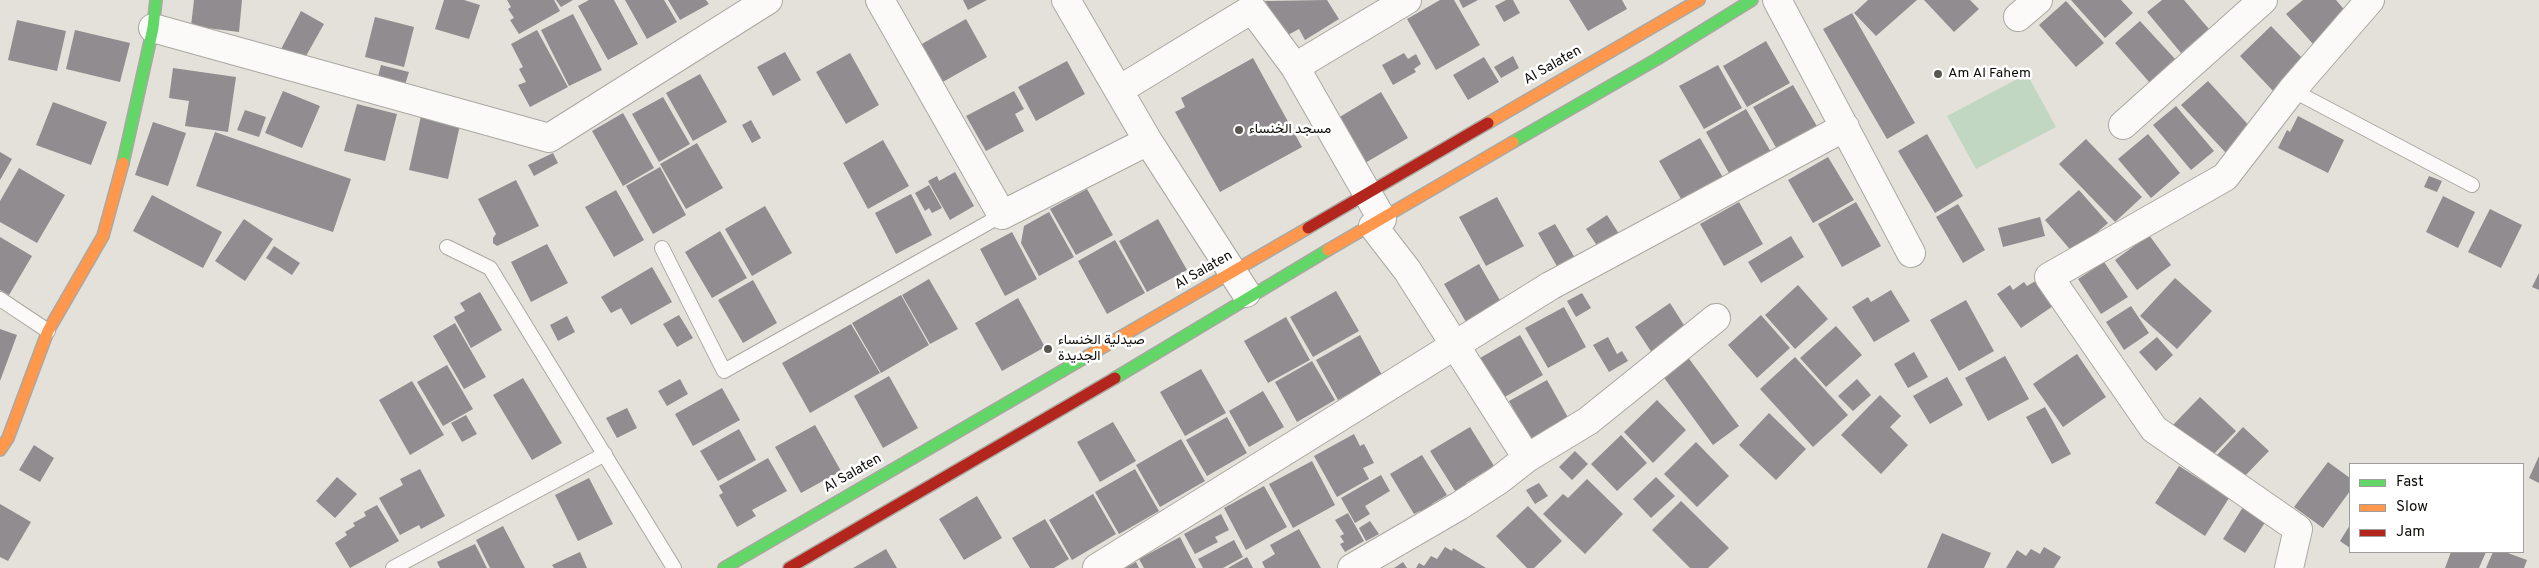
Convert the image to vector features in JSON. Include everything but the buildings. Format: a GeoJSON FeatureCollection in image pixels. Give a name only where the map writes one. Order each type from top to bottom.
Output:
{"type":"FeatureCollection","features":[{"type":"Feature","properties":{"kind":"main road"},"geometry":{"type":"LineString","coordinates":[[0,450],[8,438],[48,331],[103,236],[120,175],[153,28],[156,0]]}},
{"type":"Feature","properties":{"kind":"main road","name":"Al Salaten"},"geometry":{"type":"LineString","coordinates":[[724,568],[1699,0]]}},
{"type":"Feature","properties":{"kind":"main road"},"geometry":{"type":"LineString","coordinates":[[804,564],[1248,296],[1657,59],[1752,0]]}},
{"type":"Feature","properties":{"kind":"street"},"geometry":{"type":"LineString","coordinates":[[153,28],[549,138],[768,0]]}},
{"type":"Feature","properties":{"kind":"street"},"geometry":{"type":"LineString","coordinates":[[880,0],[1002,215],[1148,141]]}},
{"type":"Feature","properties":{"kind":"street"},"geometry":{"type":"LineString","coordinates":[[1066,0],[1148,141],[1248,296]]}},
{"type":"Feature","properties":{"kind":"street"},"geometry":{"type":"LineString","coordinates":[[1295,67],[1407,0]]}},
{"type":"Feature","properties":{"kind":"street"},"geometry":{"type":"LineString","coordinates":[[1777,0],[1911,252]]}},
{"type":"Feature","properties":{"kind":"street"},"geometry":{"type":"LineString","coordinates":[[2123,125],[2263,0]]}},
{"type":"Feature","properties":{"kind":"street"},"geometry":{"type":"LineString","coordinates":[[2289,568],[2298,529],[2154,429],[2049,277],[2225,177],[2292,90],[2370,0]]}},
{"type":"Feature","properties":{"kind":"street"},"geometry":{"type":"LineString","coordinates":[[1119,90],[1248,4],[1295,67],[1367,192],[1378,222],[1406,270],[1526,458]]}},
{"type":"Feature","properties":{"kind":"street"},"geometry":{"type":"LineString","coordinates":[[1097,568],[1550,286],[1844,127]]}},
{"type":"Feature","properties":{"kind":"street"},"geometry":{"type":"LineString","coordinates":[[1352,568],[1459,506],[1499,480],[1526,458],[1588,421],[1716,318]]}},
{"type":"Feature","properties":{"kind":"lane"},"geometry":{"type":"LineString","coordinates":[[2292,90],[2472,185]]}},
{"type":"Feature","properties":{"kind":"lane"},"geometry":{"type":"LineString","coordinates":[[662,248],[724,371],[1002,215]]}},
{"type":"Feature","properties":{"kind":"lane"},"geometry":{"type":"LineString","coordinates":[[447,247],[490,268],[674,568]]}},
{"type":"Feature","properties":{"kind":"lane"},"geometry":{"type":"LineString","coordinates":[[0,299],[48,331]]}},
{"type":"Feature","properties":{"kind":"lane"},"geometry":{"type":"LineString","coordinates":[[393,568],[605,454]]}},
{"type":"Feature","properties":{"kind":"green space"},"geometry":{"type":"Polygon","coordinates":[[[2027,74],[2056,127],[1976,169],[1947,116],[2027,74]]]}},
{"type":"Feature","properties":{"kind":"traffic: fast"},"geometry":{"type":"LineString","coordinates":[[123,163],[153,28],[156,0]]}},
{"type":"Feature","properties":{"kind":"traffic: fast"},"geometry":{"type":"LineString","coordinates":[[1513,142],[1657,59],[1752,0]]}},
{"type":"Feature","properties":{"kind":"traffic: fast"},"geometry":{"type":"LineString","coordinates":[[1115,378],[1328,250]]}},
{"type":"Feature","properties":{"kind":"traffic: fast"},"geometry":{"type":"LineString","coordinates":[[724,568],[1086,357]]}},
{"type":"Feature","properties":{"kind":"traffic: slow"},"geometry":{"type":"LineString","coordinates":[[1488,123],[1699,0]]}},
{"type":"Feature","properties":{"kind":"traffic: slow"},"geometry":{"type":"LineString","coordinates":[[1328,250],[1513,142]]}},
{"type":"Feature","properties":{"kind":"traffic: slow"},"geometry":{"type":"LineString","coordinates":[[0,450],[8,438],[48,331],[103,236],[123,163]]}},
{"type":"Feature","properties":{"kind":"traffic: slow"},"geometry":{"type":"LineString","coordinates":[[1086,357],[1308,228]]}},
{"type":"Feature","properties":{"kind":"traffic: jam"},"geometry":{"type":"LineString","coordinates":[[1308,228],[1488,123]]}},
{"type":"Feature","properties":{"kind":"traffic: jam"},"geometry":{"type":"LineString","coordinates":[[789,568],[1115,378]]}},
{"type":"Feature","properties":{"kind":"place","name":"Am Al Fahem"},"geometry":{"type":"Point","coordinates":[1938,74]}},
{"type":"Feature","properties":{"kind":"place","name":"مسجد الخنساء"},"geometry":{"type":"Point","coordinates":[1239,130]}},
{"type":"Feature","properties":{"kind":"place","name":"صيدلية الخنساء الجديدة"},"geometry":{"type":"Point","coordinates":[1048,349]}}]}
